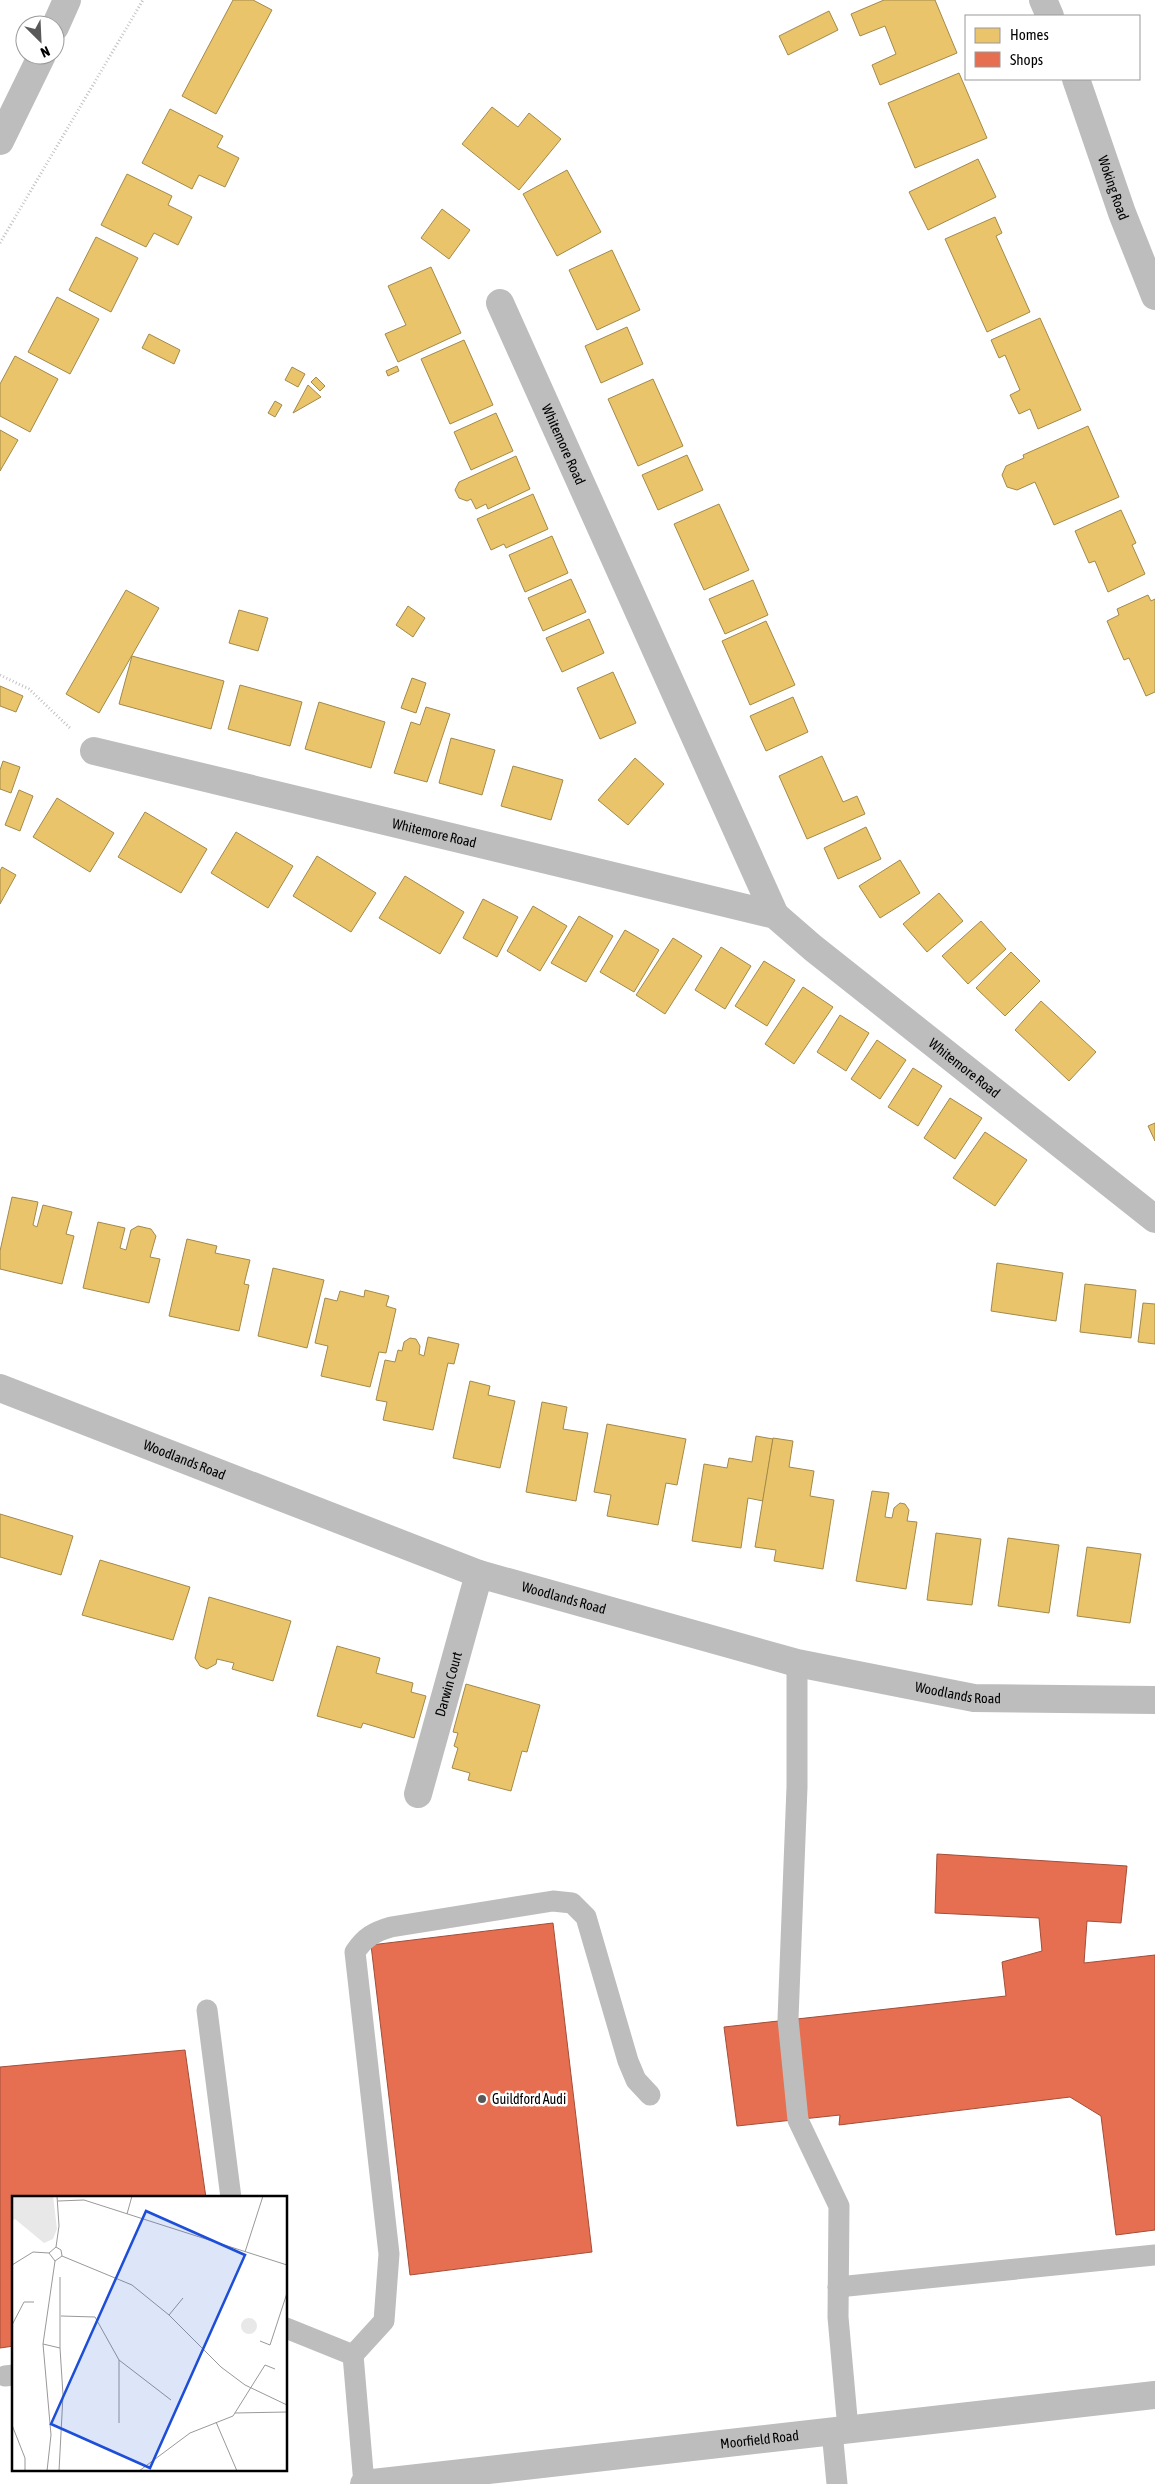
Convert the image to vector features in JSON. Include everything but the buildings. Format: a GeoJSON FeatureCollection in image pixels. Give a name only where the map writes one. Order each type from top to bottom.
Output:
{"type":"FeatureCollection","features":[{"type":"Feature","properties":{"kind":"street"},"geometry":{"type":"LineString","coordinates":[[60,15],[67,0]]}},
{"type":"Feature","properties":{"kind":"street"},"geometry":{"type":"LineString","coordinates":[[1043,0],[1050,15]]}},
{"type":"Feature","properties":{"kind":"street"},"geometry":{"type":"LineString","coordinates":[[0,141],[37,65]]}},
{"type":"Feature","properties":{"kind":"street","name":"Woking Road"},"geometry":{"type":"LineString","coordinates":[[1076,80],[1122,213],[1155,296]]}},
{"type":"Feature","properties":{"kind":"street","name":"Whitemore Road"},"geometry":{"type":"LineString","coordinates":[[500,303],[775,915],[813,948],[1155,1219]]}},
{"type":"Feature","properties":{"kind":"street","name":"Whitemore Road"},"geometry":{"type":"LineString","coordinates":[[94,751],[775,915]]}},
{"type":"Feature","properties":{"kind":"street","name":"Woodlands Road"},"geometry":{"type":"LineString","coordinates":[[0,1388],[479,1574],[797,1663],[974,1698],[1155,1700]]}},
{"type":"Feature","properties":{"kind":"street","name":"Darwin Court"},"geometry":{"type":"LineString","coordinates":[[418,1794],[479,1574]]}},
{"type":"Feature","properties":{"kind":"street","name":"Moorfield Road"},"geometry":{"type":"LineString","coordinates":[[364,2484],[529,2474],[840,2430],[1155,2395]]}},
{"type":"Feature","properties":{"kind":"lane"},"geometry":{"type":"LineString","coordinates":[[797,1663],[797,1787],[788,2019],[798,2120],[839,2206],[840,2430],[837,2484]]}},
{"type":"Feature","properties":{"kind":"lane"},"geometry":{"type":"LineString","coordinates":[[364,2484],[353,2355],[384,2321],[389,2254],[356,1952],[364,1939],[377,1931],[390,1927],[553,1901],[572,1903],[586,1917],[628,2061],[636,2080],[650,2095]]}},
{"type":"Feature","properties":{"kind":"lane"},"geometry":{"type":"LineString","coordinates":[[207,2010],[231,2196]]}},
{"type":"Feature","properties":{"kind":"lane"},"geometry":{"type":"LineString","coordinates":[[838,2287],[1155,2255]]}},
{"type":"Feature","properties":{"kind":"lane"},"geometry":{"type":"LineString","coordinates":[[288,2329],[353,2355]]}},
{"type":"Feature","properties":{"kind":"path"},"geometry":{"type":"LineString","coordinates":[[0,243],[143,0]]}},
{"type":"Feature","properties":{"kind":"path"},"geometry":{"type":"LineString","coordinates":[[0,675],[29,689],[94,751]]}},
{"type":"Feature","properties":{"kind":"place","name":"Guildford Audi"},"geometry":{"type":"Point","coordinates":[482,2099]}}]}
